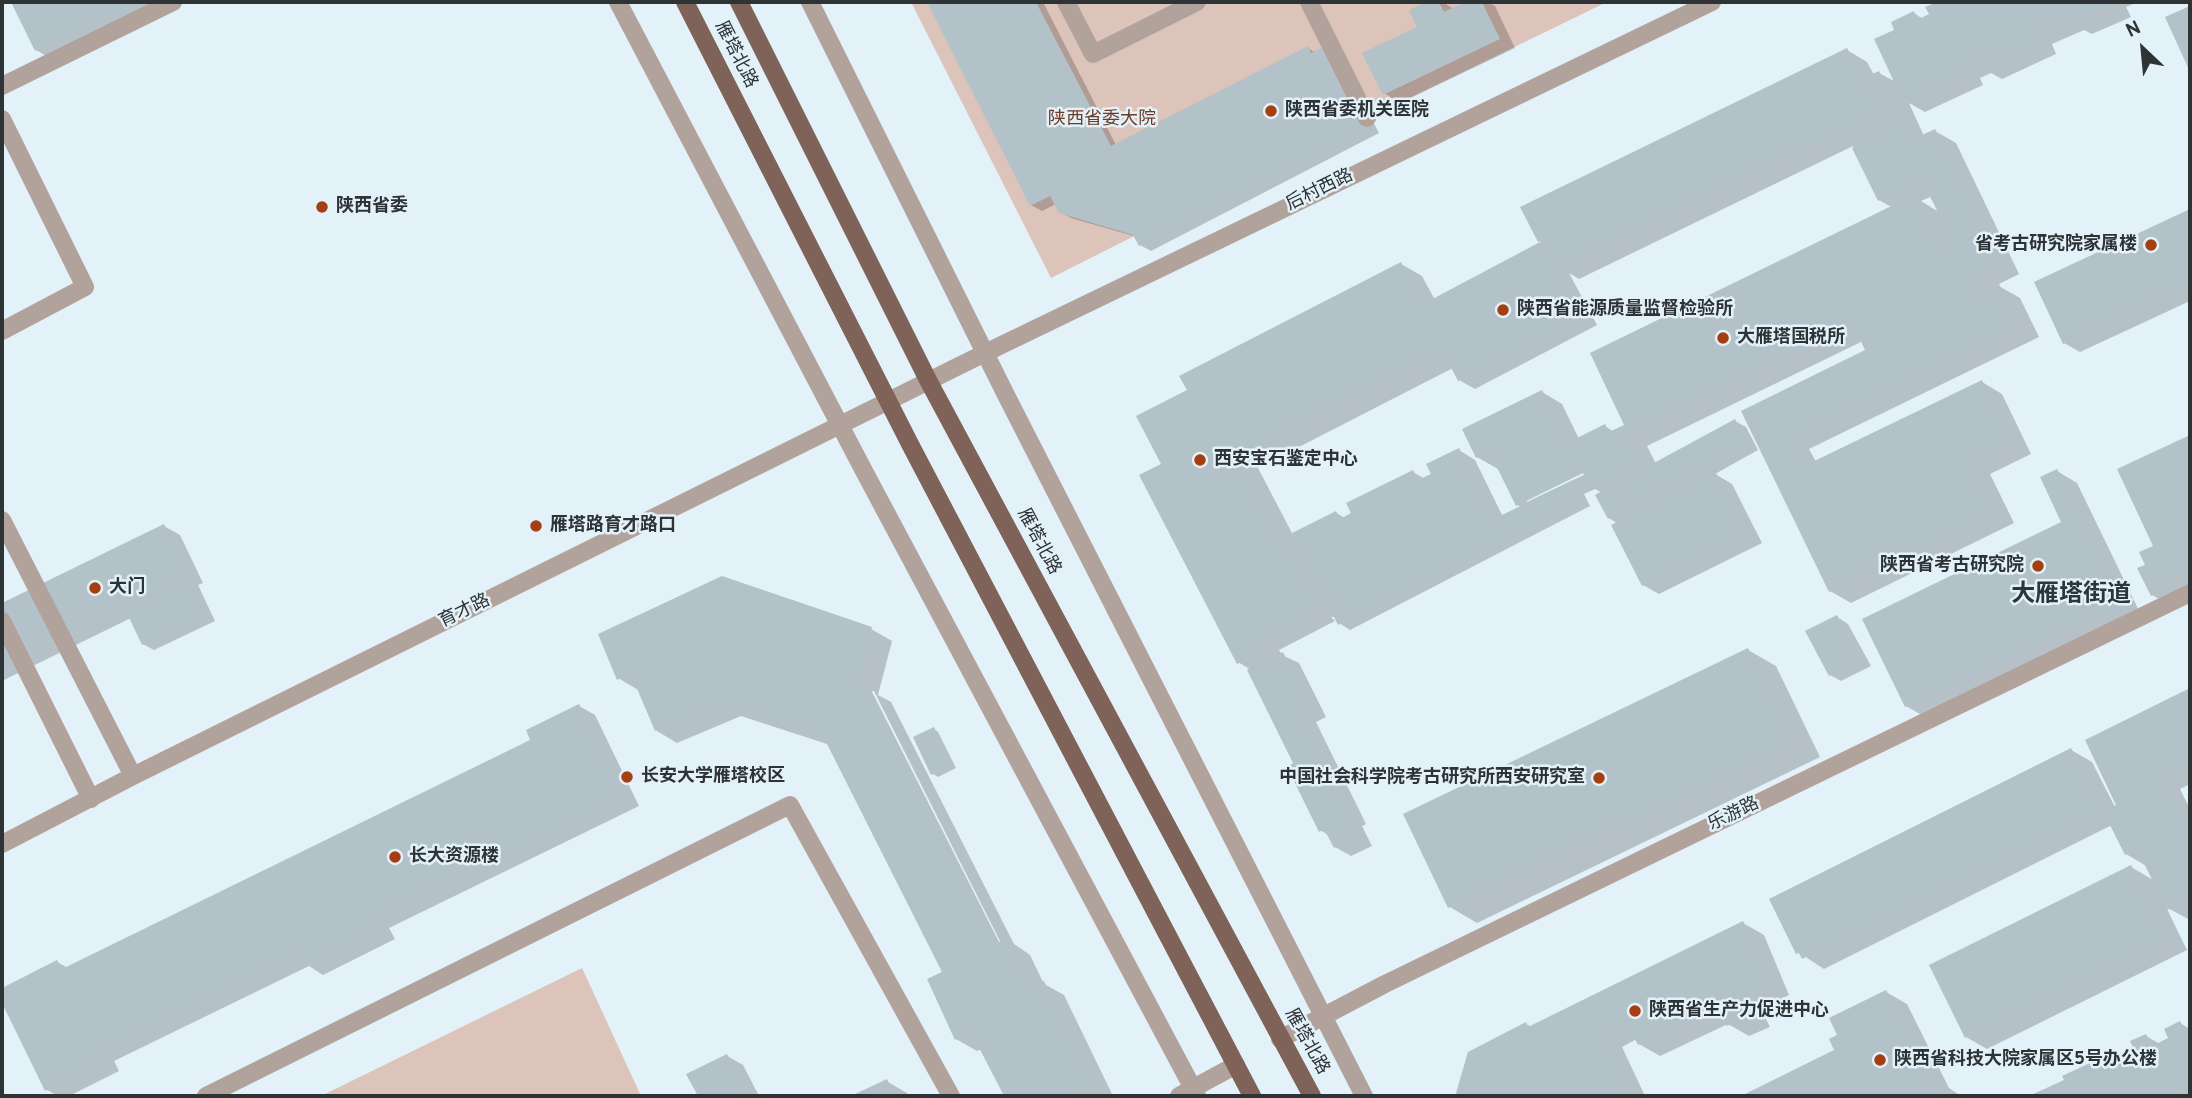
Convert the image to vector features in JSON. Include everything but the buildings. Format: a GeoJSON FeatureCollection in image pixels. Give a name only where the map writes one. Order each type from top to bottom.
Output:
{"type":"FeatureCollection","features":[{"type":"Feature","properties":{"kind":"main road","name":"雁塔北路"},"geometry":{"type":"LineString","coordinates":[[685,2],[889,402],[1252,1096]]}},
{"type":"Feature","properties":{"kind":"main road","name":"雁塔北路"},"geometry":{"type":"LineString","coordinates":[[739,2],[929,382],[1312,1096]]}},
{"type":"Feature","properties":{"kind":"street"},"geometry":{"type":"LineString","coordinates":[[2,86],[173,2]]}},
{"type":"Feature","properties":{"kind":"street"},"geometry":{"type":"LineString","coordinates":[[618,2],[1190,1094],[1236,1065]]}},
{"type":"Feature","properties":{"kind":"street"},"geometry":{"type":"LineString","coordinates":[[810,2],[985,353],[1364,1096]]}},
{"type":"Feature","properties":{"kind":"street"},"geometry":{"type":"LineString","coordinates":[[1066,2],[1093,54],[1197,2]]}},
{"type":"Feature","properties":{"kind":"street"},"geometry":{"type":"LineString","coordinates":[[1309,2],[1367,118]]}},
{"type":"Feature","properties":{"kind":"street","name":"后村西路"},"geometry":{"type":"LineString","coordinates":[[929,382],[1712,2]]}},
{"type":"Feature","properties":{"kind":"street"},"geometry":{"type":"LineString","coordinates":[[2,119],[85,287],[2,331]]}},
{"type":"Feature","properties":{"kind":"street","name":"育才路"},"geometry":{"type":"LineString","coordinates":[[2,844],[133,776],[929,382]]}},
{"type":"Feature","properties":{"kind":"street"},"geometry":{"type":"LineString","coordinates":[[2,520],[133,776]]}},
{"type":"Feature","properties":{"kind":"street","name":"乐游路"},"geometry":{"type":"LineString","coordinates":[[1280,1040],[1323,1016],[2190,593]]}},
{"type":"Feature","properties":{"kind":"street"},"geometry":{"type":"LineString","coordinates":[[2,621],[91,799]]}},
{"type":"Feature","properties":{"kind":"street"},"geometry":{"type":"LineString","coordinates":[[206,1096],[790,805],[951,1096]]}},
{"type":"Feature","properties":{"kind":"green space","name":"陕西省委大院"},"geometry":{"type":"Polygon","coordinates":[[[911,2],[1607,2],[1358,123],[1051,278],[911,2]]]}},
{"type":"Feature","properties":{"kind":"green space"},"geometry":{"type":"Polygon","coordinates":[[[582,968],[641,1096],[321,1096],[582,968]]]}},
{"type":"Feature","properties":{"kind":"place","name":"陕西省委机关医院"},"geometry":{"type":"Point","coordinates":[1271,111]}},
{"type":"Feature","properties":{"kind":"place","name":"陕西省委"},"geometry":{"type":"Point","coordinates":[322,207]}},
{"type":"Feature","properties":{"kind":"place","name":"省考古研究院家属楼"},"geometry":{"type":"Point","coordinates":[2151,245]}},
{"type":"Feature","properties":{"kind":"place","name":"陕西省能源质量监督检验所"},"geometry":{"type":"Point","coordinates":[1503,310]}},
{"type":"Feature","properties":{"kind":"place","name":"大雁塔国税所"},"geometry":{"type":"Point","coordinates":[1723,338]}},
{"type":"Feature","properties":{"kind":"place","name":"西安宝石鉴定中心"},"geometry":{"type":"Point","coordinates":[1200,460]}},
{"type":"Feature","properties":{"kind":"place","name":"雁塔路育才路口"},"geometry":{"type":"Point","coordinates":[536,526]}},
{"type":"Feature","properties":{"kind":"place","name":"陕西省考古研究院"},"geometry":{"type":"Point","coordinates":[2038,566]}},
{"type":"Feature","properties":{"kind":"place","name":"大门"},"geometry":{"type":"Point","coordinates":[95,588]}},
{"type":"Feature","properties":{"kind":"place","name":"长安大学雁塔校区"},"geometry":{"type":"Point","coordinates":[627,777]}},
{"type":"Feature","properties":{"kind":"place","name":"中国社会科学院考古研究所西安研究室"},"geometry":{"type":"Point","coordinates":[1599,778]}},
{"type":"Feature","properties":{"kind":"place","name":"长大资源楼"},"geometry":{"type":"Point","coordinates":[395,857]}},
{"type":"Feature","properties":{"kind":"place","name":"陕西省生产力促进中心"},"geometry":{"type":"Point","coordinates":[1635,1011]}},
{"type":"Feature","properties":{"kind":"place","name":"陕西省科技大院家属区5号办公楼"},"geometry":{"type":"Point","coordinates":[1880,1060]}},
{"type":"Feature","properties":{"kind":"district","name":"大雁塔街道"},"geometry":{"type":"Point","coordinates":[2071,596]}}]}
